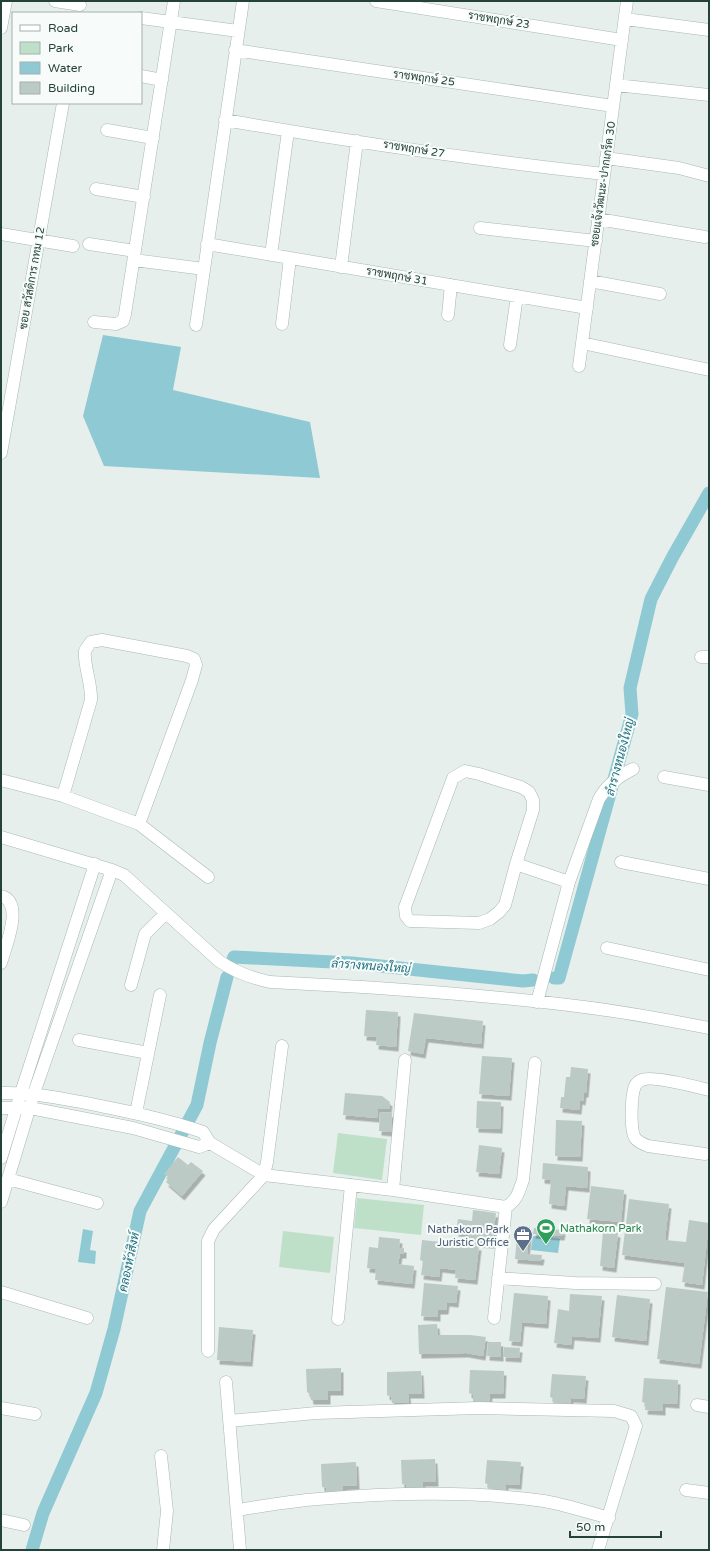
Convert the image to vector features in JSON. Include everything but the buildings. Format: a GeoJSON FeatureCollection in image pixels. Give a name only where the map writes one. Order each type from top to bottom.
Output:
{"type":"FeatureCollection","features":[{"type":"Feature","properties":{"kind":"street"},"geometry":{"type":"LineString","coordinates":[[1,28],[6,1]]}},
{"type":"Feature","properties":{"kind":"street"},"geometry":{"type":"LineString","coordinates":[[55,1],[80,6]]}},
{"type":"Feature","properties":{"kind":"street"},"geometry":{"type":"LineString","coordinates":[[94,322],[116,324],[123,321],[125,314],[174,1]]}},
{"type":"Feature","properties":{"kind":"street"},"geometry":{"type":"LineString","coordinates":[[196,325],[243,1]]}},
{"type":"Feature","properties":{"kind":"street","name":"ราชพฤกษ์ 23"},"geometry":{"type":"LineString","coordinates":[[376,1],[622,40]]}},
{"type":"Feature","properties":{"kind":"street","name":"ซอยแจ้งวัฒนะ-ปากเกร็ด 30"},"geometry":{"type":"LineString","coordinates":[[579,366],[627,1]]}},
{"type":"Feature","properties":{"kind":"street"},"geometry":{"type":"LineString","coordinates":[[142,18],[238,31]]}},
{"type":"Feature","properties":{"kind":"street"},"geometry":{"type":"LineString","coordinates":[[625,19],[709,30]]}},
{"type":"Feature","properties":{"kind":"street","name":"ราชพฤกษ์ 25"},"geometry":{"type":"LineString","coordinates":[[235,50],[614,106]]}},
{"type":"Feature","properties":{"kind":"street"},"geometry":{"type":"LineString","coordinates":[[142,76],[162,80]]}},
{"type":"Feature","properties":{"kind":"street"},"geometry":{"type":"LineString","coordinates":[[616,85],[709,95]]}},
{"type":"Feature","properties":{"kind":"street","name":"ซอย สวัสดิการ กทม 12"},"geometry":{"type":"LineString","coordinates":[[1,453],[5,412],[63,104]]}},
{"type":"Feature","properties":{"kind":"street","name":"ราชพฤกษ์ 27"},"geometry":{"type":"LineString","coordinates":[[225,120],[288,131],[506,163],[604,174]]}},
{"type":"Feature","properties":{"kind":"street"},"geometry":{"type":"LineString","coordinates":[[107,130],[153,138]]}},
{"type":"Feature","properties":{"kind":"street"},"geometry":{"type":"LineString","coordinates":[[272,255],[288,131]]}},
{"type":"Feature","properties":{"kind":"street"},"geometry":{"type":"LineString","coordinates":[[341,266],[357,141]]}},
{"type":"Feature","properties":{"kind":"street"},"geometry":{"type":"LineString","coordinates":[[606,158],[679,168],[709,176]]}},
{"type":"Feature","properties":{"kind":"street"},"geometry":{"type":"LineString","coordinates":[[96,189],[144,197]]}},
{"type":"Feature","properties":{"kind":"street"},"geometry":{"type":"LineString","coordinates":[[598,219],[705,237]]}},
{"type":"Feature","properties":{"kind":"street"},"geometry":{"type":"LineString","coordinates":[[480,228],[596,241]]}},
{"type":"Feature","properties":{"kind":"street"},"geometry":{"type":"LineString","coordinates":[[1,234],[73,246]]}},
{"type":"Feature","properties":{"kind":"street"},"geometry":{"type":"LineString","coordinates":[[88,244],[204,269]]}},
{"type":"Feature","properties":{"kind":"street","name":"ราชพฤกษ์ 31"},"geometry":{"type":"LineString","coordinates":[[207,244],[586,308]]}},
{"type":"Feature","properties":{"kind":"street"},"geometry":{"type":"LineString","coordinates":[[282,324],[290,258]]}},
{"type":"Feature","properties":{"kind":"street"},"geometry":{"type":"LineString","coordinates":[[590,280],[660,294]]}},
{"type":"Feature","properties":{"kind":"street"},"geometry":{"type":"LineString","coordinates":[[448,315],[451,285]]}},
{"type":"Feature","properties":{"kind":"street"},"geometry":{"type":"LineString","coordinates":[[510,345],[517,296]]}},
{"type":"Feature","properties":{"kind":"street"},"geometry":{"type":"LineString","coordinates":[[582,343],[709,370]]}},
{"type":"Feature","properties":{"kind":"street"},"geometry":{"type":"LineString","coordinates":[[63,796],[91,700],[92,690],[85,659],[85,650],[91,642],[102,640],[187,656],[194,659],[196,665],[192,680],[139,824]]}},
{"type":"Feature","properties":{"kind":"street"},"geometry":{"type":"LineString","coordinates":[[464,771],[521,787],[529,792],[533,800],[533,810],[516,864],[505,905],[500,912],[490,919],[479,923],[410,922],[406,916],[406,907],[453,778],[464,771]]}},
{"type":"Feature","properties":{"kind":"street"},"geometry":{"type":"LineString","coordinates":[[537,1002],[570,882],[599,799],[609,784],[628,771]]}},
{"type":"Feature","properties":{"kind":"street"},"geometry":{"type":"LineString","coordinates":[[664,777],[709,785]]}},
{"type":"Feature","properties":{"kind":"street"},"geometry":{"type":"LineString","coordinates":[[1,780],[63,796],[139,824],[208,877]]}},
{"type":"Feature","properties":{"kind":"street"},"geometry":{"type":"LineString","coordinates":[[1,838],[95,864],[124,876],[219,962],[232,970],[252,978],[270,982],[389,988],[586,1007],[709,1028]]}},
{"type":"Feature","properties":{"kind":"street"},"geometry":{"type":"LineString","coordinates":[[621,862],[709,879]]}},
{"type":"Feature","properties":{"kind":"street"},"geometry":{"type":"LineString","coordinates":[[1,1158],[16,1107],[95,864]]}},
{"type":"Feature","properties":{"kind":"street"},"geometry":{"type":"LineString","coordinates":[[516,864],[570,882]]}},
{"type":"Feature","properties":{"kind":"street"},"geometry":{"type":"LineString","coordinates":[[1,1202],[34,1093],[112,870]]}},
{"type":"Feature","properties":{"kind":"street"},"geometry":{"type":"LineString","coordinates":[[1,896],[10,903],[13,915],[1,963]]}},
{"type":"Feature","properties":{"kind":"street"},"geometry":{"type":"LineString","coordinates":[[131,985],[145,934],[165,914]]}},
{"type":"Feature","properties":{"kind":"street"},"geometry":{"type":"LineString","coordinates":[[607,948],[709,970]]}},
{"type":"Feature","properties":{"kind":"street"},"geometry":{"type":"LineString","coordinates":[[136,1113],[160,995]]}},
{"type":"Feature","properties":{"kind":"street"},"geometry":{"type":"LineString","coordinates":[[79,1040],[148,1052]]}},
{"type":"Feature","properties":{"kind":"street"},"geometry":{"type":"LineString","coordinates":[[208,1351],[208,1241],[214,1229],[264,1174],[267,1162],[282,1046]]}},
{"type":"Feature","properties":{"kind":"street"},"geometry":{"type":"LineString","coordinates":[[393,1190],[405,1060]]}},
{"type":"Feature","properties":{"kind":"street"},"geometry":{"type":"LineString","coordinates":[[1,1093],[34,1093],[136,1113],[203,1132],[210,1143],[264,1174],[393,1190],[506,1208],[514,1203],[523,1180],[534,1063]]}},
{"type":"Feature","properties":{"kind":"street"},"geometry":{"type":"LineString","coordinates":[[705,1154],[648,1146],[641,1143],[635,1138],[632,1131],[633,1094],[636,1084],[643,1079],[653,1079],[709,1090]]}},
{"type":"Feature","properties":{"kind":"street"},"geometry":{"type":"LineString","coordinates":[[1,1108],[30,1108],[133,1128],[199,1147],[210,1143]]}},
{"type":"Feature","properties":{"kind":"street"},"geometry":{"type":"LineString","coordinates":[[8,1179],[97,1203]]}},
{"type":"Feature","properties":{"kind":"street"},"geometry":{"type":"LineString","coordinates":[[338,1319],[351,1185]]}},
{"type":"Feature","properties":{"kind":"street"},"geometry":{"type":"LineString","coordinates":[[494,1318],[506,1208]]}},
{"type":"Feature","properties":{"kind":"street"},"geometry":{"type":"LineString","coordinates":[[498,1278],[575,1283],[655,1284]]}},
{"type":"Feature","properties":{"kind":"street"},"geometry":{"type":"LineString","coordinates":[[1,1292],[87,1318]]}},
{"type":"Feature","properties":{"kind":"street"},"geometry":{"type":"LineString","coordinates":[[226,1382],[240,1550]]}},
{"type":"Feature","properties":{"kind":"street"},"geometry":{"type":"LineString","coordinates":[[696,1405],[709,1407]]}},
{"type":"Feature","properties":{"kind":"street"},"geometry":{"type":"LineString","coordinates":[[1,1408],[35,1414]]}},
{"type":"Feature","properties":{"kind":"street"},"geometry":{"type":"LineString","coordinates":[[229,1421],[316,1413],[471,1408],[614,1410],[631,1416],[636,1426],[598,1550]]}},
{"type":"Feature","properties":{"kind":"street"},"geometry":{"type":"LineString","coordinates":[[162,1456],[167,1511],[163,1550]]}},
{"type":"Feature","properties":{"kind":"street"},"geometry":{"type":"LineString","coordinates":[[686,1490],[709,1493]]}},
{"type":"Feature","properties":{"kind":"street"},"geometry":{"type":"LineString","coordinates":[[237,1510],[316,1499],[392,1495],[453,1495],[515,1498],[546,1502],[609,1518]]}},
{"type":"Feature","properties":{"kind":"street"},"geometry":{"type":"LineString","coordinates":[[1,1520],[24,1525]]}},
{"type":"Feature","properties":{"kind":"green space"},"geometry":{"type":"Polygon","coordinates":[[[338,1133],[387,1139],[382,1180],[333,1173],[338,1133]]]}},
{"type":"Feature","properties":{"kind":"green space"},"geometry":{"type":"Polygon","coordinates":[[[357,1198],[424,1205],[421,1235],[354,1228],[357,1198]]]}},
{"type":"Feature","properties":{"kind":"green space"},"geometry":{"type":"Polygon","coordinates":[[[283,1231],[334,1237],[330,1273],[279,1267],[283,1231]]]}},
{"type":"Feature","properties":{"kind":"water"},"geometry":{"type":"Polygon","coordinates":[[[103,335],[181,347],[173,390],[310,422],[320,478],[104,466],[83,416],[103,335]]]}},
{"type":"Feature","properties":{"kind":"water"},"geometry":{"type":"Polygon","coordinates":[[[83,1229],[93,1231],[90,1250],[96,1251],[95,1264],[78,1262],[83,1229]]]}},
{"type":"Feature","properties":{"kind":"water","name":"Nathakorn Park"},"geometry":{"type":"Polygon","coordinates":[[[533,1236],[560,1239],[558,1253],[531,1250],[533,1236]]]}},
{"type":"Feature","properties":{"kind":"waterway","name":"ลำรางหนองใหญ่"},"geometry":{"type":"LineString","coordinates":[[554,978],[559,978],[632,714],[630,688],[651,599],[672,558],[709,493]]}},
{"type":"Feature","properties":{"kind":"waterway","name":"ลำรางหนองใหญ่"},"geometry":{"type":"LineString","coordinates":[[233,959],[234,957],[352,963],[523,981],[533,980]]}},
{"type":"Feature","properties":{"kind":"waterway","name":"คลองหัวสิงห์"},"geometry":{"type":"LineString","coordinates":[[32,1550],[43,1513],[96,1393],[114,1329],[140,1211],[197,1105],[210,1043],[227,977]]}},
{"type":"Feature","properties":{"kind":"place","name":"Nathakorn Park"},"geometry":{"type":"Point","coordinates":[546,1245]}},
{"type":"Feature","properties":{"kind":"place","name":"Nathakorn Park Juristic Office"},"geometry":{"type":"Point","coordinates":[523,1252]}}]}
